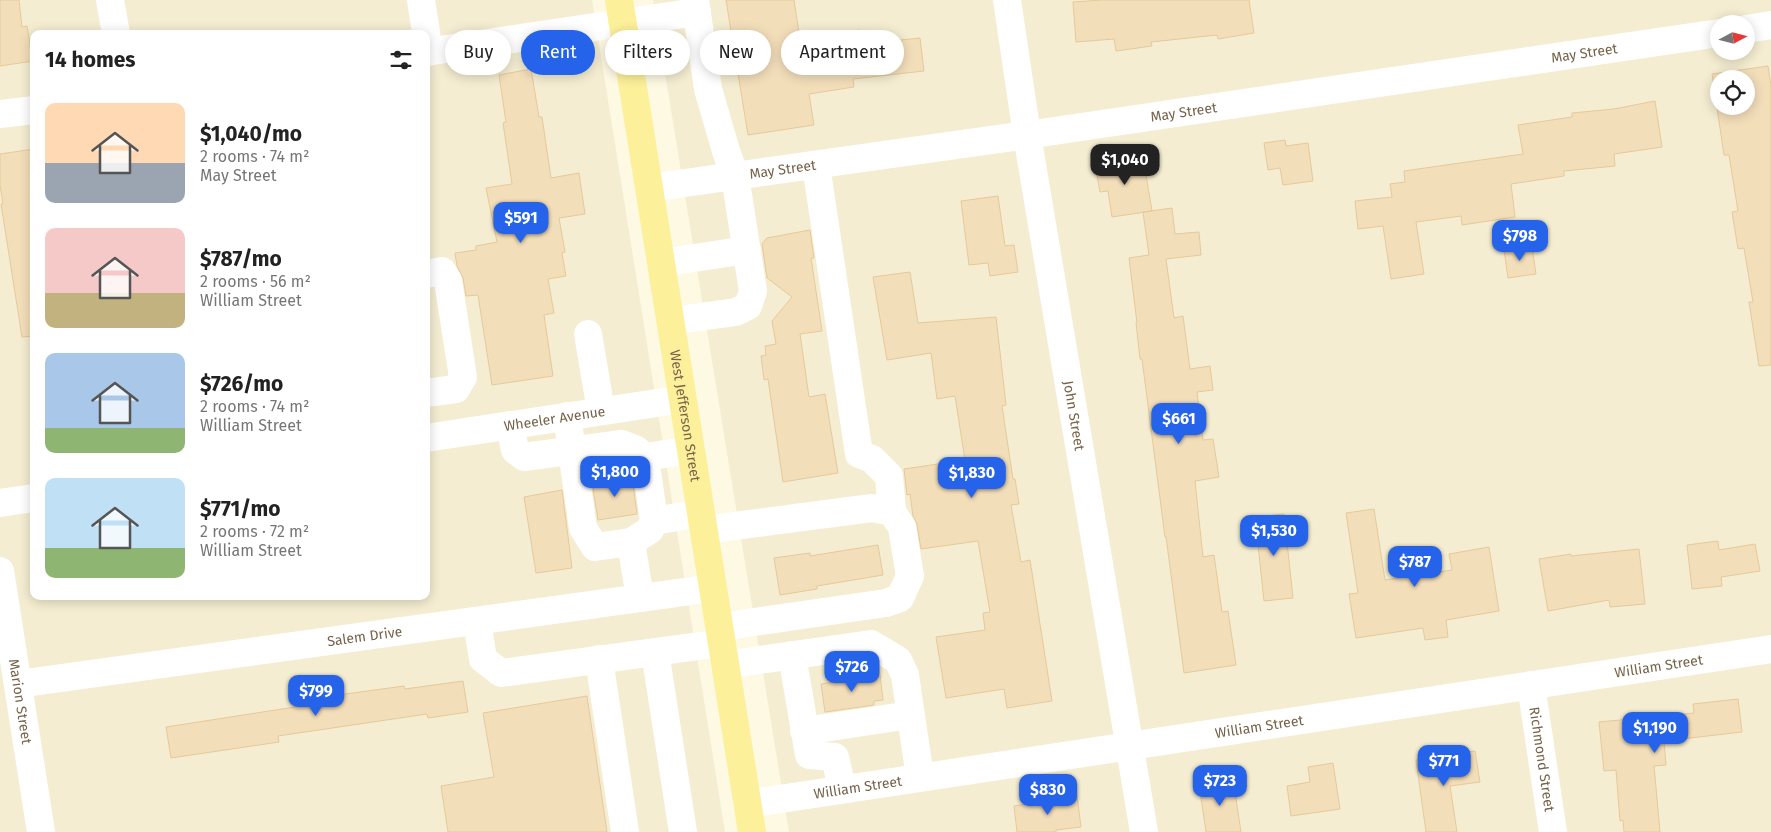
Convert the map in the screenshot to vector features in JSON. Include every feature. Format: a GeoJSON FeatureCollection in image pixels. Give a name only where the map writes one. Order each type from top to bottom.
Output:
{"type":"FeatureCollection","features":[{"type":"Feature","properties":{"kind":"main road","name":"West Jefferson Street"},"geometry":{"type":"LineString","coordinates":[[621,12],[752,832]]}},
{"type":"Feature","properties":{"kind":"street"},"geometry":{"type":"LineString","coordinates":[[110,0],[115,30]]}},
{"type":"Feature","properties":{"kind":"street"},"geometry":{"type":"LineString","coordinates":[[421,0],[425,30]]}},
{"type":"Feature","properties":{"kind":"street","name":"John Street"},"geometry":{"type":"LineString","coordinates":[[1006,0],[1027,136],[1144,832]]}},
{"type":"Feature","properties":{"kind":"street"},"geometry":{"type":"LineString","coordinates":[[430,52],[621,12],[696,6],[708,89],[735,176],[753,291],[748,306],[736,312],[670,321]]}},
{"type":"Feature","properties":{"kind":"street"},"geometry":{"type":"LineString","coordinates":[[1755,28],[1771,25]]}},
{"type":"Feature","properties":{"kind":"street","name":"May Street"},"geometry":{"type":"LineString","coordinates":[[649,188],[1027,136],[1710,34]]}},
{"type":"Feature","properties":{"kind":"street"},"geometry":{"type":"LineString","coordinates":[[0,114],[30,110]]}},
{"type":"Feature","properties":{"kind":"street"},"geometry":{"type":"LineString","coordinates":[[477,621],[483,659],[501,673],[599,659],[722,645],[900,598],[910,576],[902,527],[892,512],[889,476],[872,459],[859,454],[816,165]]}},
{"type":"Feature","properties":{"kind":"street"},"geometry":{"type":"LineString","coordinates":[[661,263],[746,250]]}},
{"type":"Feature","properties":{"kind":"street"},"geometry":{"type":"LineString","coordinates":[[430,273],[442,271],[448,281],[463,377],[456,389],[435,392],[438,436]]}},
{"type":"Feature","properties":{"kind":"street"},"geometry":{"type":"LineString","coordinates":[[588,334],[602,411]]}},
{"type":"Feature","properties":{"kind":"street","name":"Wheeler Avenue"},"geometry":{"type":"LineString","coordinates":[[438,436],[683,399]]}},
{"type":"Feature","properties":{"kind":"street"},"geometry":{"type":"LineString","coordinates":[[510,425],[515,450],[524,457],[572,450],[622,444],[635,449],[645,457],[654,521],[650,530],[631,542],[594,547],[583,528],[572,450],[567,416]]}},
{"type":"Feature","properties":{"kind":"street"},"geometry":{"type":"LineString","coordinates":[[645,457],[691,450]]}},
{"type":"Feature","properties":{"kind":"street"},"geometry":{"type":"LineString","coordinates":[[0,503],[30,499]]}},
{"type":"Feature","properties":{"kind":"street"},"geometry":{"type":"LineString","coordinates":[[654,521],[702,521],[872,508],[892,512]]}},
{"type":"Feature","properties":{"kind":"street"},"geometry":{"type":"LineString","coordinates":[[631,542],[640,598]]}},
{"type":"Feature","properties":{"kind":"street","name":"Marion Street"},"geometry":{"type":"LineString","coordinates":[[0,571],[41,832]]}},
{"type":"Feature","properties":{"kind":"street","name":"Salem Drive"},"geometry":{"type":"LineString","coordinates":[[18,684],[712,588]]}},
{"type":"Feature","properties":{"kind":"street"},"geometry":{"type":"LineString","coordinates":[[722,645],[792,655],[871,644],[898,660],[905,675],[920,777]]}},
{"type":"Feature","properties":{"kind":"street","name":"William Street"},"geometry":{"type":"LineString","coordinates":[[747,804],[1771,649]]}},
{"type":"Feature","properties":{"kind":"street"},"geometry":{"type":"LineString","coordinates":[[656,652],[683,832]]}},
{"type":"Feature","properties":{"kind":"street"},"geometry":{"type":"LineString","coordinates":[[792,655],[809,755],[835,757],[842,789]]}},
{"type":"Feature","properties":{"kind":"street"},"geometry":{"type":"LineString","coordinates":[[599,659],[625,832]]}},
{"type":"Feature","properties":{"kind":"street","name":"Richmond Street"},"geometry":{"type":"LineString","coordinates":[[1531,685],[1553,832]]}},
{"type":"Feature","properties":{"kind":"street"},"geometry":{"type":"LineString","coordinates":[[804,731],[910,715]]}},
{"type":"Feature","properties":{"kind":"shaded area"},"geometry":{"type":"Polygon","coordinates":[[[0,0],[592,0],[725,832],[0,832],[0,0]]]}},
{"type":"Feature","properties":{"kind":"shaded area"},"geometry":{"type":"Polygon","coordinates":[[[653,0],[1771,0],[1771,832],[789,832],[665,75],[690,75],[690,30],[658,30],[653,0]]]}},
{"type":"Feature","properties":{"kind":"building"},"geometry":{"type":"Polygon","coordinates":[[[0,0],[19,0],[22,27],[27,26],[30,44],[30,61],[0,66],[0,0]]]}},
{"type":"Feature","properties":{"kind":"building"},"geometry":{"type":"Polygon","coordinates":[[[726,0],[794,0],[799,30],[781,30],[781,75],[888,75],[853,79],[854,87],[809,94],[814,125],[748,135],[738,75],[771,75],[771,30],[731,30],[726,0]]]}},
{"type":"Feature","properties":{"kind":"building"},"geometry":{"type":"Polygon","coordinates":[[[1102,0],[1249,0],[1254,33],[1218,39],[1217,35],[1151,42],[1152,46],[1116,51],[1114,39],[1076,42],[1073,2],[1102,0]]]}},
{"type":"Feature","properties":{"kind":"building"},"geometry":{"type":"Polygon","coordinates":[[[920,38],[924,71],[904,73],[904,40],[920,38]]]}},
{"type":"Feature","properties":{"kind":"building"},"geometry":{"type":"Polygon","coordinates":[[[1768,66],[1771,86],[1771,365],[1759,366],[1749,302],[1753,302],[1744,248],[1738,249],[1732,212],[1738,211],[1729,155],[1724,155],[1718,115],[1755,115],[1755,70],[1740,70],[1768,66]]]}},
{"type":"Feature","properties":{"kind":"building"},"geometry":{"type":"Polygon","coordinates":[[[521,71],[521,75],[532,75],[539,117],[542,117],[551,178],[579,173],[585,214],[559,218],[565,252],[562,253],[566,276],[548,279],[554,313],[544,315],[553,376],[492,385],[478,295],[466,296],[463,278],[457,266],[455,253],[476,250],[476,246],[497,242],[486,188],[512,184],[503,123],[506,122],[499,75],[511,75],[511,73],[521,71]]]}},
{"type":"Feature","properties":{"kind":"building"},"geometry":{"type":"Polygon","coordinates":[[[1655,101],[1662,147],[1614,154],[1615,166],[1564,171],[1564,176],[1511,184],[1515,217],[1462,225],[1461,216],[1416,222],[1424,274],[1391,279],[1383,226],[1358,229],[1355,201],[1392,197],[1390,184],[1405,182],[1404,171],[1523,154],[1518,125],[1572,117],[1572,113],[1614,109],[1655,101]]]}},
{"type":"Feature","properties":{"kind":"building"},"geometry":{"type":"Polygon","coordinates":[[[1285,140],[1286,146],[1308,143],[1313,181],[1283,185],[1280,168],[1268,170],[1264,143],[1285,140]]]}},
{"type":"Feature","properties":{"kind":"building"},"geometry":{"type":"Polygon","coordinates":[[[30,150],[30,336],[22,337],[1,204],[3,204],[0,185],[0,154],[30,150]]]}},
{"type":"Feature","properties":{"kind":"building"},"geometry":{"type":"Polygon","coordinates":[[[1143,157],[1152,211],[1112,217],[1108,191],[1100,192],[1095,164],[1143,157]]]}},
{"type":"Feature","properties":{"kind":"building"},"geometry":{"type":"Polygon","coordinates":[[[998,196],[1005,246],[1014,245],[1018,272],[990,276],[988,263],[969,265],[961,201],[998,196]]]}},
{"type":"Feature","properties":{"kind":"building"},"geometry":{"type":"Polygon","coordinates":[[[1172,208],[1175,234],[1199,232],[1201,255],[1166,259],[1174,318],[1183,316],[1190,369],[1210,366],[1213,390],[1197,392],[1203,440],[1213,439],[1219,477],[1195,481],[1203,557],[1214,555],[1222,612],[1228,611],[1236,665],[1184,673],[1142,359],[1140,359],[1129,258],[1149,255],[1143,212],[1172,208]]]}},
{"type":"Feature","properties":{"kind":"building"},"geometry":{"type":"Polygon","coordinates":[[[810,230],[814,258],[811,258],[822,331],[800,334],[809,397],[825,394],[838,473],[783,482],[768,379],[764,380],[761,356],[766,355],[765,346],[776,344],[772,321],[792,297],[767,278],[762,244],[767,238],[810,230]]]}},
{"type":"Feature","properties":{"kind":"building"},"geometry":{"type":"Polygon","coordinates":[[[1532,246],[1536,274],[1508,278],[1504,250],[1532,246]]]}},
{"type":"Feature","properties":{"kind":"building"},"geometry":{"type":"Polygon","coordinates":[[[910,272],[918,323],[996,317],[1006,405],[1002,406],[1013,479],[1015,479],[1019,504],[1011,505],[1021,562],[1030,560],[1052,701],[1007,708],[1004,689],[946,698],[936,637],[985,630],[983,613],[990,612],[978,541],[921,549],[910,494],[907,495],[904,469],[965,460],[955,396],[937,399],[931,353],[887,360],[873,277],[910,272]]]}},
{"type":"Feature","properties":{"kind":"building"},"geometry":{"type":"Polygon","coordinates":[[[632,476],[637,514],[598,520],[592,482],[632,476]]]}},
{"type":"Feature","properties":{"kind":"building"},"geometry":{"type":"Polygon","coordinates":[[[562,490],[572,568],[536,573],[524,497],[562,490]]]}},
{"type":"Feature","properties":{"kind":"building"},"geometry":{"type":"Polygon","coordinates":[[[1374,509],[1385,580],[1452,570],[1449,554],[1489,547],[1499,611],[1446,620],[1448,637],[1425,640],[1423,628],[1356,638],[1349,594],[1358,593],[1346,513],[1374,509]]]}},
{"type":"Feature","properties":{"kind":"building"},"geometry":{"type":"Polygon","coordinates":[[[1284,514],[1293,598],[1264,601],[1255,517],[1284,514]]]}},
{"type":"Feature","properties":{"kind":"building"},"geometry":{"type":"Polygon","coordinates":[[[1718,541],[1719,550],[1755,544],[1760,571],[1721,577],[1722,586],[1692,589],[1687,545],[1718,541]]]}},
{"type":"Feature","properties":{"kind":"building"},"geometry":{"type":"Polygon","coordinates":[[[878,545],[883,575],[817,586],[817,589],[780,595],[774,558],[810,553],[810,556],[878,545]]]}},
{"type":"Feature","properties":{"kind":"building"},"geometry":{"type":"Polygon","coordinates":[[[1639,549],[1645,604],[1610,607],[1609,600],[1548,611],[1539,559],[1571,554],[1571,556],[1639,549]]]}},
{"type":"Feature","properties":{"kind":"building"},"geometry":{"type":"Polygon","coordinates":[[[880,675],[883,700],[874,701],[874,705],[825,712],[821,684],[880,675]]]}},
{"type":"Feature","properties":{"kind":"building"},"geometry":{"type":"Polygon","coordinates":[[[463,681],[468,712],[428,718],[427,714],[278,736],[279,742],[171,758],[166,727],[295,707],[294,701],[404,686],[405,689],[463,681]]]}},
{"type":"Feature","properties":{"kind":"building"},"geometry":{"type":"Polygon","coordinates":[[[587,696],[607,832],[448,832],[441,786],[494,777],[483,713],[587,696]]]}},
{"type":"Feature","properties":{"kind":"building"},"geometry":{"type":"Polygon","coordinates":[[[1738,699],[1742,732],[1664,741],[1666,765],[1654,766],[1660,832],[1624,832],[1623,820],[1620,821],[1616,770],[1604,771],[1599,722],[1694,713],[1693,704],[1738,699]]]}},
{"type":"Feature","properties":{"kind":"building"},"geometry":{"type":"Polygon","coordinates":[[[1475,751],[1480,782],[1450,786],[1457,832],[1426,832],[1416,760],[1475,751]]]}},
{"type":"Feature","properties":{"kind":"building"},"geometry":{"type":"Polygon","coordinates":[[[1333,763],[1340,809],[1291,816],[1287,786],[1310,782],[1308,767],[1333,763]]]}},
{"type":"Feature","properties":{"kind":"building"},"geometry":{"type":"Polygon","coordinates":[[[1233,779],[1241,832],[1206,832],[1199,784],[1233,779]]]}},
{"type":"Feature","properties":{"kind":"building"},"geometry":{"type":"Polygon","coordinates":[[[1077,796],[1081,827],[1056,830],[1056,832],[1017,832],[1014,806],[1077,796]]]}}]}
